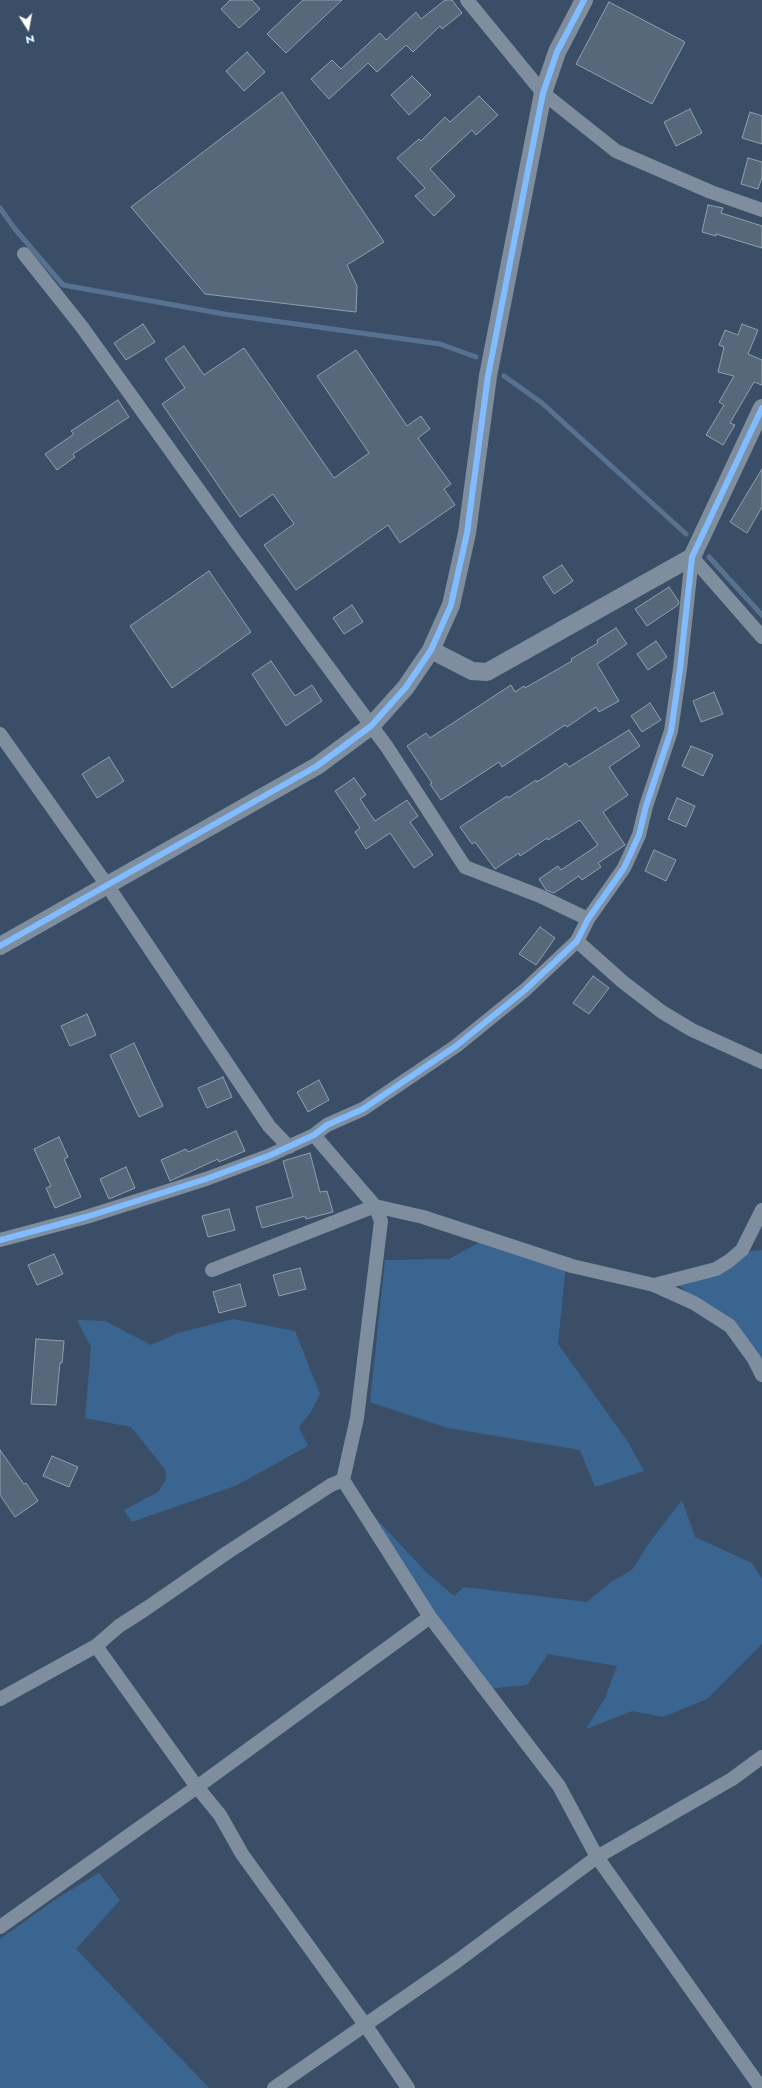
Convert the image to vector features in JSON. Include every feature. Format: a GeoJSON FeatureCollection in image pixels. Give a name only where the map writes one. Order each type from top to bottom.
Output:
{"type":"FeatureCollection","features":[{"type":"Feature","properties":{"kind":"street"},"geometry":{"type":"LineString","coordinates":[[467,0],[543,93],[616,151],[711,192],[762,210]]}},
{"type":"Feature","properties":{"kind":"street"},"geometry":{"type":"LineString","coordinates":[[0,946],[317,766],[371,726],[406,687],[431,650],[451,604],[468,533],[488,376],[543,93],[557,52],[584,0]]}},
{"type":"Feature","properties":{"kind":"street"},"geometry":{"type":"LineString","coordinates":[[24,254],[82,327],[236,542],[371,726],[465,867],[540,896],[588,919]]}},
{"type":"Feature","properties":{"kind":"street"},"geometry":{"type":"LineString","coordinates":[[0,1240],[86,1217],[206,1179],[289,1147],[314,1134],[327,1125],[363,1108],[456,1046],[525,990],[577,941],[588,919],[624,868],[639,834],[646,806],[671,731],[680,669],[692,557],[762,408]]}},
{"type":"Feature","properties":{"kind":"street"},"geometry":{"type":"LineString","coordinates":[[431,650],[472,671],[487,672],[692,557]]}},
{"type":"Feature","properties":{"kind":"street"},"geometry":{"type":"LineString","coordinates":[[692,557],[762,636]]}},
{"type":"Feature","properties":{"kind":"street"},"geometry":{"type":"LineString","coordinates":[[0,734],[107,884],[269,1126],[289,1147]]}},
{"type":"Feature","properties":{"kind":"street"},"geometry":{"type":"LineString","coordinates":[[577,941],[623,982],[662,1012],[692,1030],[762,1062]]}},
{"type":"Feature","properties":{"kind":"street"},"geometry":{"type":"LineString","coordinates":[[314,1134],[375,1206],[381,1221],[357,1418],[343,1480],[430,1618],[559,1786],[598,1857],[761,2088]]}},
{"type":"Feature","properties":{"kind":"street"},"geometry":{"type":"LineString","coordinates":[[212,1270],[375,1206],[423,1216],[572,1266],[654,1285],[694,1303],[730,1326],[754,1359],[762,1375]]}},
{"type":"Feature","properties":{"kind":"street"},"geometry":{"type":"LineString","coordinates":[[654,1285],[716,1269],[729,1261],[742,1250],[762,1210]]}},
{"type":"Feature","properties":{"kind":"street"},"geometry":{"type":"LineString","coordinates":[[0,1699],[96,1646],[119,1626],[228,1552],[331,1485],[343,1480]]}},
{"type":"Feature","properties":{"kind":"street"},"geometry":{"type":"LineString","coordinates":[[0,1926],[197,1787],[430,1618]]}},
{"type":"Feature","properties":{"kind":"street"},"geometry":{"type":"LineString","coordinates":[[96,1646],[197,1787],[220,1815],[242,1854],[366,2026],[408,2088]]}},
{"type":"Feature","properties":{"kind":"street"},"geometry":{"type":"LineString","coordinates":[[274,2088],[366,2026],[456,1962],[598,1857],[732,1779],[762,1758]]}},
{"type":"Feature","properties":{"kind":"shaded area"},"geometry":{"type":"Polygon","coordinates":[[[480,1242],[566,1264],[558,1344],[628,1442],[644,1471],[595,1487],[580,1450],[448,1428],[370,1402],[385,1260],[449,1259],[480,1242]]]}},
{"type":"Feature","properties":{"kind":"shaded area"},"geometry":{"type":"Polygon","coordinates":[[[762,1250],[762,1382],[738,1337],[673,1280],[743,1252],[762,1250]]]}},
{"type":"Feature","properties":{"kind":"shaded area"},"geometry":{"type":"Polygon","coordinates":[[[233,1319],[295,1331],[320,1394],[311,1412],[299,1427],[308,1446],[235,1486],[132,1522],[124,1510],[158,1492],[166,1480],[165,1469],[131,1427],[85,1418],[91,1347],[77,1320],[105,1321],[151,1345],[178,1333],[233,1319]]]}},
{"type":"Feature","properties":{"kind":"shaded area"},"geometry":{"type":"Polygon","coordinates":[[[682,1500],[695,1537],[752,1563],[762,1579],[762,1644],[707,1699],[663,1717],[632,1711],[586,1729],[605,1698],[617,1666],[548,1654],[527,1685],[485,1689],[367,1509],[428,1574],[454,1596],[464,1587],[587,1602],[611,1582],[632,1570],[649,1543],[682,1500]]]}},
{"type":"Feature","properties":{"kind":"shaded area"},"geometry":{"type":"Polygon","coordinates":[[[99,1873],[120,1900],[76,1949],[209,2088],[0,2088],[0,1939],[56,1899],[99,1873]]]}},
{"type":"Feature","properties":{"kind":"building"},"geometry":{"type":"Polygon","coordinates":[[[230,0],[252,0],[260,9],[239,28],[221,9],[230,0]]]}},
{"type":"Feature","properties":{"kind":"building"},"geometry":{"type":"Polygon","coordinates":[[[303,0],[342,0],[286,53],[267,34],[303,0]]]}},
{"type":"Feature","properties":{"kind":"building"},"geometry":{"type":"Polygon","coordinates":[[[445,0],[452,0],[462,13],[442,29],[440,26],[413,52],[406,45],[377,72],[368,63],[329,99],[311,79],[332,60],[341,69],[380,33],[386,40],[416,12],[421,19],[445,0]]]}},
{"type":"Feature","properties":{"kind":"building"},"geometry":{"type":"Polygon","coordinates":[[[609,2],[685,42],[652,104],[576,64],[609,2]]]}},
{"type":"Feature","properties":{"kind":"building"},"geometry":{"type":"Polygon","coordinates":[[[247,52],[265,72],[244,91],[226,71],[247,52]]]}},
{"type":"Feature","properties":{"kind":"building"},"geometry":{"type":"Polygon","coordinates":[[[412,76],[431,95],[409,115],[391,95],[412,76]]]}},
{"type":"Feature","properties":{"kind":"building"},"geometry":{"type":"Polygon","coordinates":[[[282,92],[384,242],[347,265],[357,286],[356,312],[205,294],[131,207],[282,92]]]}},
{"type":"Feature","properties":{"kind":"building"},"geometry":{"type":"Polygon","coordinates":[[[479,96],[498,115],[476,135],[472,130],[430,169],[455,196],[434,216],[415,196],[425,188],[397,158],[419,139],[421,141],[445,117],[450,122],[479,96]]]}},
{"type":"Feature","properties":{"kind":"building"},"geometry":{"type":"Polygon","coordinates":[[[690,109],[702,133],[676,146],[664,122],[690,109]]]}},
{"type":"Feature","properties":{"kind":"building"},"geometry":{"type":"Polygon","coordinates":[[[750,112],[762,116],[762,144],[742,138],[750,112]]]}},
{"type":"Feature","properties":{"kind":"building"},"geometry":{"type":"Polygon","coordinates":[[[748,158],[762,162],[762,177],[758,189],[741,184],[748,158]]]}},
{"type":"Feature","properties":{"kind":"building"},"geometry":{"type":"Polygon","coordinates":[[[708,205],[723,208],[721,213],[762,226],[762,248],[716,234],[716,236],[702,232],[708,205]]]}},
{"type":"Feature","properties":{"kind":"building"},"geometry":{"type":"Polygon","coordinates":[[[143,324],[155,342],[126,360],[114,343],[143,324]]]}},
{"type":"Feature","properties":{"kind":"building"},"geometry":{"type":"Polygon","coordinates":[[[742,324],[758,330],[748,354],[762,360],[762,385],[754,382],[730,423],[735,425],[723,445],[706,435],[724,405],[719,402],[734,376],[718,372],[724,347],[719,345],[725,330],[738,335],[742,324]]]}},
{"type":"Feature","properties":{"kind":"building"},"geometry":{"type":"Polygon","coordinates":[[[184,346],[204,375],[244,348],[334,478],[369,453],[317,376],[356,350],[407,426],[421,416],[430,429],[418,438],[451,484],[444,489],[455,505],[400,543],[388,525],[296,590],[264,545],[294,524],[273,494],[240,517],[162,404],[185,388],[165,359],[184,346]]]}},
{"type":"Feature","properties":{"kind":"building"},"geometry":{"type":"Polygon","coordinates":[[[118,400],[129,417],[73,454],[75,457],[57,470],[45,454],[74,434],[71,431],[118,400]]]}},
{"type":"Feature","properties":{"kind":"building"},"geometry":{"type":"Polygon","coordinates":[[[762,469],[762,507],[747,533],[730,522],[762,469]]]}},
{"type":"Feature","properties":{"kind":"building"},"geometry":{"type":"Polygon","coordinates":[[[562,565],[573,581],[554,594],[543,577],[562,565]]]}},
{"type":"Feature","properties":{"kind":"building"},"geometry":{"type":"Polygon","coordinates":[[[209,571],[251,632],[172,688],[130,626],[209,571]]]}},
{"type":"Feature","properties":{"kind":"building"},"geometry":{"type":"Polygon","coordinates":[[[669,587],[679,602],[678,605],[647,626],[635,609],[669,587]]]}},
{"type":"Feature","properties":{"kind":"building"},"geometry":{"type":"Polygon","coordinates":[[[352,605],[363,622],[344,634],[333,618],[352,605]]]}},
{"type":"Feature","properties":{"kind":"building"},"geometry":{"type":"Polygon","coordinates":[[[616,628],[627,644],[597,664],[619,701],[599,712],[596,707],[567,727],[565,725],[502,767],[499,762],[441,800],[430,784],[432,783],[407,746],[426,733],[430,738],[511,685],[515,692],[524,686],[525,688],[572,661],[571,659],[598,643],[597,640],[616,628]]]}},
{"type":"Feature","properties":{"kind":"building"},"geometry":{"type":"Polygon","coordinates":[[[656,641],[667,657],[648,670],[637,654],[656,641]]]}},
{"type":"Feature","properties":{"kind":"building"},"geometry":{"type":"Polygon","coordinates":[[[271,661],[295,696],[312,685],[322,701],[286,726],[252,674],[271,661]]]}},
{"type":"Feature","properties":{"kind":"building"},"geometry":{"type":"Polygon","coordinates":[[[714,692],[723,714],[701,722],[693,701],[714,692]]]}},
{"type":"Feature","properties":{"kind":"building"},"geometry":{"type":"Polygon","coordinates":[[[650,703],[661,720],[642,732],[631,716],[650,703]]]}},
{"type":"Feature","properties":{"kind":"building"},"geometry":{"type":"Polygon","coordinates":[[[629,730],[640,746],[609,767],[628,795],[603,812],[625,845],[598,863],[601,867],[582,880],[579,876],[554,893],[546,890],[539,879],[558,866],[561,870],[598,845],[580,820],[548,840],[547,838],[520,856],[519,853],[495,869],[475,842],[472,844],[460,827],[507,796],[508,798],[536,780],[537,782],[566,763],[569,767],[629,730]]]}},
{"type":"Feature","properties":{"kind":"building"},"geometry":{"type":"Polygon","coordinates":[[[691,746],[713,755],[703,776],[682,766],[691,746]]]}},
{"type":"Feature","properties":{"kind":"building"},"geometry":{"type":"Polygon","coordinates":[[[109,757],[124,781],[97,798],[82,774],[109,757]]]}},
{"type":"Feature","properties":{"kind":"building"},"geometry":{"type":"Polygon","coordinates":[[[354,778],[366,795],[360,799],[375,821],[407,800],[418,816],[410,822],[433,855],[414,868],[390,833],[366,849],[355,832],[360,828],[335,791],[354,778]]]}},
{"type":"Feature","properties":{"kind":"building"},"geometry":{"type":"Polygon","coordinates":[[[677,798],[695,806],[686,827],[668,819],[677,798]]]}},
{"type":"Feature","properties":{"kind":"building"},"geometry":{"type":"Polygon","coordinates":[[[654,850],[676,860],[666,881],[645,871],[654,850]]]}},
{"type":"Feature","properties":{"kind":"building"},"geometry":{"type":"Polygon","coordinates":[[[540,927],[555,938],[536,965],[519,954],[540,927]]]}},
{"type":"Feature","properties":{"kind":"building"},"geometry":{"type":"Polygon","coordinates":[[[593,976],[609,988],[589,1014],[573,1003],[593,976]]]}},
{"type":"Feature","properties":{"kind":"building"},"geometry":{"type":"Polygon","coordinates":[[[87,1014],[96,1035],[70,1046],[61,1026],[87,1014]]]}},
{"type":"Feature","properties":{"kind":"building"},"geometry":{"type":"Polygon","coordinates":[[[134,1043],[163,1106],[139,1117],[110,1055],[134,1043]]]}},
{"type":"Feature","properties":{"kind":"building"},"geometry":{"type":"Polygon","coordinates":[[[223,1077],[232,1097],[207,1108],[198,1088],[223,1077]]]}},
{"type":"Feature","properties":{"kind":"building"},"geometry":{"type":"Polygon","coordinates":[[[319,1080],[329,1100],[308,1112],[297,1092],[319,1080]]]}},
{"type":"Feature","properties":{"kind":"building"},"geometry":{"type":"Polygon","coordinates":[[[236,1131],[245,1151],[219,1162],[218,1159],[170,1181],[161,1160],[186,1149],[188,1152],[236,1131]]]}},
{"type":"Feature","properties":{"kind":"building"},"geometry":{"type":"Polygon","coordinates":[[[59,1137],[68,1157],[64,1159],[81,1197],[55,1208],[46,1188],[51,1186],[34,1149],[59,1137]]]}},
{"type":"Feature","properties":{"kind":"building"},"geometry":{"type":"Polygon","coordinates":[[[310,1153],[320,1192],[327,1191],[333,1212],[306,1219],[305,1216],[262,1228],[256,1207],[293,1197],[283,1161],[310,1153]]]}},
{"type":"Feature","properties":{"kind":"building"},"geometry":{"type":"Polygon","coordinates":[[[126,1167],[135,1188],[109,1199],[100,1179],[126,1167]]]}},
{"type":"Feature","properties":{"kind":"building"},"geometry":{"type":"Polygon","coordinates":[[[229,1209],[235,1230],[208,1237],[202,1216],[229,1209]]]}},
{"type":"Feature","properties":{"kind":"building"},"geometry":{"type":"Polygon","coordinates":[[[54,1254],[63,1274],[37,1285],[28,1265],[54,1254]]]}},
{"type":"Feature","properties":{"kind":"building"},"geometry":{"type":"Polygon","coordinates":[[[300,1268],[306,1289],[279,1296],[273,1275],[300,1268]]]}},
{"type":"Feature","properties":{"kind":"building"},"geometry":{"type":"Polygon","coordinates":[[[240,1284],[246,1306],[219,1313],[213,1292],[240,1284]]]}},
{"type":"Feature","properties":{"kind":"building"},"geometry":{"type":"Polygon","coordinates":[[[36,1339],[64,1341],[62,1363],[60,1363],[56,1405],[31,1404],[36,1339]]]}},
{"type":"Feature","properties":{"kind":"building"},"geometry":{"type":"Polygon","coordinates":[[[0,1450],[38,1501],[15,1517],[0,1495],[0,1450]]]}},
{"type":"Feature","properties":{"kind":"building"},"geometry":{"type":"Polygon","coordinates":[[[52,1456],[78,1467],[69,1487],[43,1476],[52,1456]]]}},
{"type":"Feature","properties":{"kind":"waterway"},"geometry":{"type":"LineString","coordinates":[[0,208],[15,229],[63,285],[224,314],[440,344],[476,357]]}},
{"type":"Feature","properties":{"kind":"waterway"},"geometry":{"type":"LineString","coordinates":[[504,376],[542,403],[686,534]]}},
{"type":"Feature","properties":{"kind":"waterway"},"geometry":{"type":"LineString","coordinates":[[709,557],[762,615]]}},
{"type":"Feature","properties":{"kind":"cycle path"},"geometry":{"type":"LineString","coordinates":[[0,946],[317,766],[371,726],[406,687],[431,650],[451,605],[467,533],[488,376],[543,93],[557,52],[584,0]]}},
{"type":"Feature","properties":{"kind":"cycle path"},"geometry":{"type":"LineString","coordinates":[[0,1240],[86,1217],[206,1179],[268,1156],[314,1135],[327,1125],[363,1109],[456,1046],[525,990],[577,941],[588,919],[624,868],[639,835],[646,806],[671,731],[680,669],[692,557],[762,408]]}}]}
